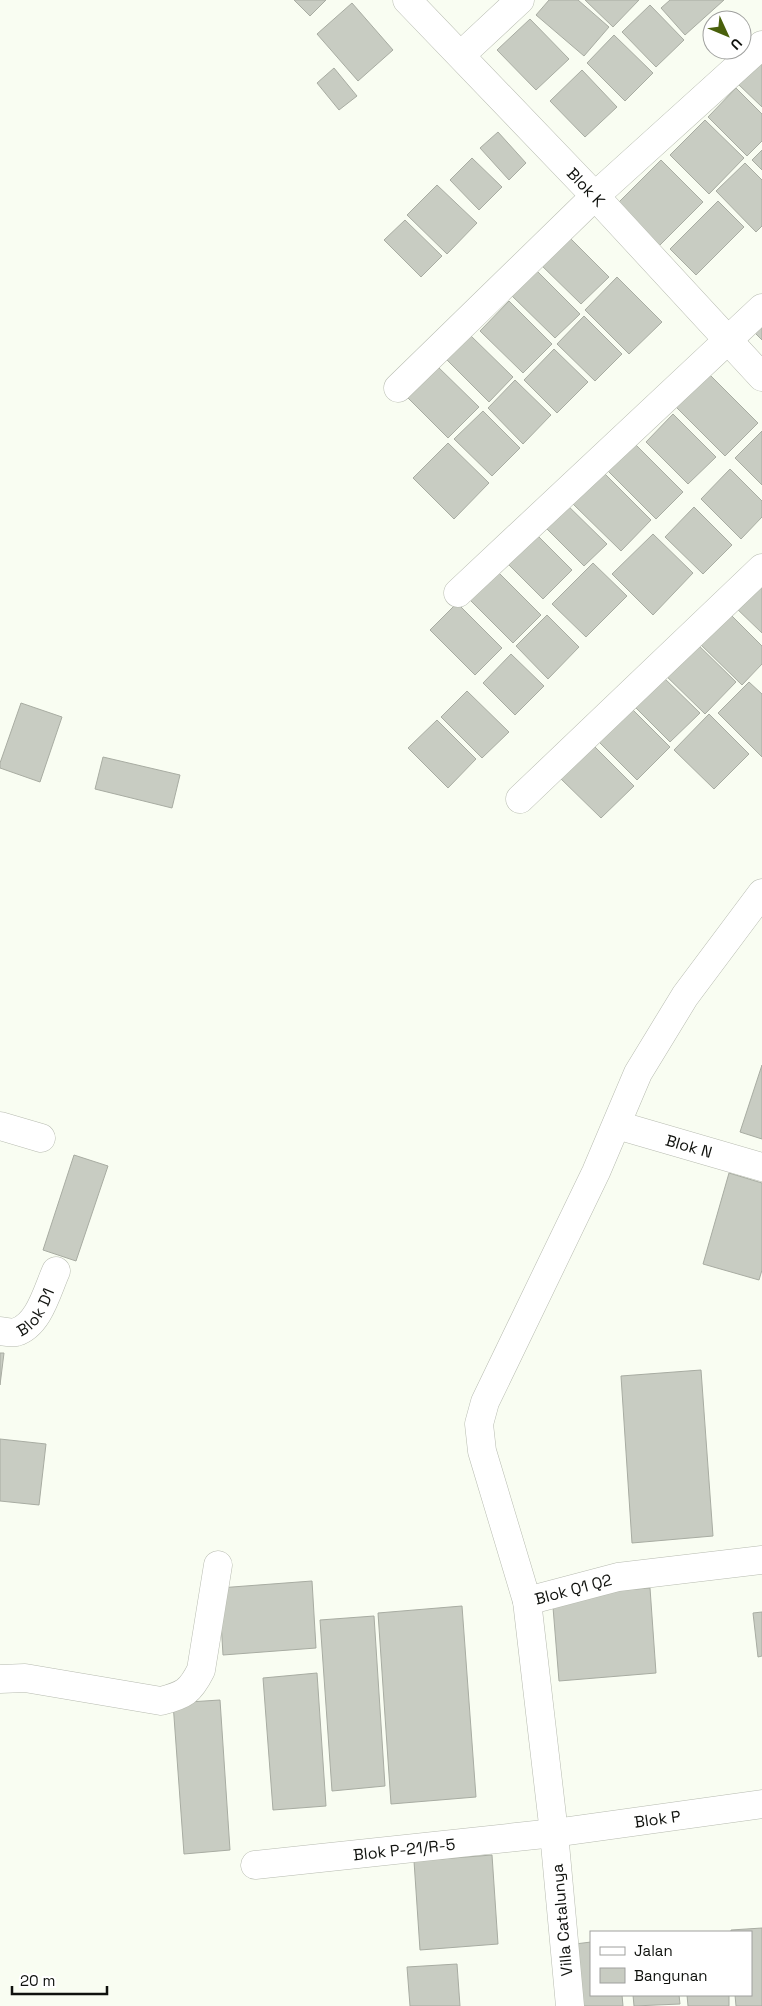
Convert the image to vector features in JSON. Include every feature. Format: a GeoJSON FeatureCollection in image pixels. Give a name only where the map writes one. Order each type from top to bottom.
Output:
{"type":"FeatureCollection","features":[{"type":"Feature","properties":{"kind":"street","name":"Blok K"},"geometry":{"type":"LineString","coordinates":[[407,0],[595,196],[762,377]]}},
{"type":"Feature","properties":{"kind":"street"},"geometry":{"type":"LineString","coordinates":[[461,55],[520,0]]}},
{"type":"Feature","properties":{"kind":"street"},"geometry":{"type":"LineString","coordinates":[[398,388],[595,196],[762,45]]}},
{"type":"Feature","properties":{"kind":"street"},"geometry":{"type":"LineString","coordinates":[[458,593],[762,308]]}},
{"type":"Feature","properties":{"kind":"street"},"geometry":{"type":"LineString","coordinates":[[520,799],[762,568]]}},
{"type":"Feature","properties":{"kind":"street"},"geometry":{"type":"LineString","coordinates":[[527,1601],[482,1451],[479,1424],[485,1402],[617,1125],[638,1073],[684,996],[762,893]]}},
{"type":"Feature","properties":{"kind":"street","name":"Blok N"},"geometry":{"type":"LineString","coordinates":[[617,1125],[762,1167]]}},
{"type":"Feature","properties":{"kind":"street"},"geometry":{"type":"LineString","coordinates":[[0,1126],[41,1138]]}},
{"type":"Feature","properties":{"kind":"street","name":"Blok D1"},"geometry":{"type":"LineString","coordinates":[[0,1331],[15,1332],[29,1325],[56,1271]]}},
{"type":"Feature","properties":{"kind":"street","name":"Blok Q1 Q2"},"geometry":{"type":"LineString","coordinates":[[554,1833],[527,1601],[618,1577],[762,1560]]}},
{"type":"Feature","properties":{"kind":"street"},"geometry":{"type":"LineString","coordinates":[[0,1679],[25,1678],[161,1701],[181,1696],[193,1686],[201,1670],[218,1565]]}},
{"type":"Feature","properties":{"kind":"street","name":"Blok P"},"geometry":{"type":"LineString","coordinates":[[554,1833],[762,1804]]}},
{"type":"Feature","properties":{"kind":"street","name":"Blok P-21/R-5"},"geometry":{"type":"LineString","coordinates":[[255,1865],[554,1833]]}},
{"type":"Feature","properties":{"kind":"street","name":"Villa Catalunya"},"geometry":{"type":"LineString","coordinates":[[554,1833],[570,2006]]}},
{"type":"Feature","properties":{"kind":"building"},"geometry":{"type":"Polygon","coordinates":[[[294,0],[326,0],[310,16],[294,0]]]}},
{"type":"Feature","properties":{"kind":"building"},"geometry":{"type":"Polygon","coordinates":[[[549,0],[578,0],[609,27],[584,56],[536,15],[549,0]]]}},
{"type":"Feature","properties":{"kind":"building"},"geometry":{"type":"Polygon","coordinates":[[[585,0],[639,0],[613,27],[585,0]]]}},
{"type":"Feature","properties":{"kind":"building"},"geometry":{"type":"Polygon","coordinates":[[[670,0],[724,0],[713,10],[702,10],[702,20],[685,35],[661,8],[670,0]]]}},
{"type":"Feature","properties":{"kind":"building"},"geometry":{"type":"Polygon","coordinates":[[[352,3],[393,50],[358,81],[317,34],[352,3]]]}},
{"type":"Feature","properties":{"kind":"building"},"geometry":{"type":"Polygon","coordinates":[[[650,5],[684,40],[656,67],[622,32],[650,5]]]}},
{"type":"Feature","properties":{"kind":"building"},"geometry":{"type":"Polygon","coordinates":[[[530,19],[569,59],[536,90],[497,50],[530,19]]]}},
{"type":"Feature","properties":{"kind":"building"},"geometry":{"type":"Polygon","coordinates":[[[614,35],[653,73],[625,101],[587,63],[614,35]]]}},
{"type":"Feature","properties":{"kind":"building"},"geometry":{"type":"Polygon","coordinates":[[[762,60],[762,107],[738,84],[762,60]]]}},
{"type":"Feature","properties":{"kind":"building"},"geometry":{"type":"Polygon","coordinates":[[[334,68],[357,96],[339,110],[317,83],[334,68]]]}},
{"type":"Feature","properties":{"kind":"building"},"geometry":{"type":"Polygon","coordinates":[[[582,70],[617,107],[585,137],[550,101],[582,70]]]}},
{"type":"Feature","properties":{"kind":"building"},"geometry":{"type":"Polygon","coordinates":[[[736,88],[762,114],[762,141],[747,156],[708,117],[736,88]]]}},
{"type":"Feature","properties":{"kind":"building"},"geometry":{"type":"Polygon","coordinates":[[[705,120],[744,158],[709,194],[670,155],[705,120]]]}},
{"type":"Feature","properties":{"kind":"building"},"geometry":{"type":"Polygon","coordinates":[[[498,132],[526,163],[509,180],[480,148],[498,132]]]}},
{"type":"Feature","properties":{"kind":"building"},"geometry":{"type":"Polygon","coordinates":[[[762,150],[762,170],[752,160],[762,150]]]}},
{"type":"Feature","properties":{"kind":"building"},"geometry":{"type":"Polygon","coordinates":[[[472,158],[502,187],[479,210],[450,180],[472,158]]]}},
{"type":"Feature","properties":{"kind":"building"},"geometry":{"type":"Polygon","coordinates":[[[661,160],[703,202],[659,246],[617,204],[661,160]]]}},
{"type":"Feature","properties":{"kind":"building"},"geometry":{"type":"Polygon","coordinates":[[[745,163],[762,180],[762,226],[756,232],[716,191],[745,163]]]}},
{"type":"Feature","properties":{"kind":"building"},"geometry":{"type":"Polygon","coordinates":[[[437,185],[477,223],[447,254],[407,215],[437,185]]]}},
{"type":"Feature","properties":{"kind":"building"},"geometry":{"type":"Polygon","coordinates":[[[718,201],[744,227],[696,275],[670,249],[718,201]]]}},
{"type":"Feature","properties":{"kind":"building"},"geometry":{"type":"Polygon","coordinates":[[[405,220],[442,256],[421,277],[384,240],[405,220]]]}},
{"type":"Feature","properties":{"kind":"building"},"geometry":{"type":"Polygon","coordinates":[[[567,235],[609,277],[581,304],[539,263],[567,235]]]}},
{"type":"Feature","properties":{"kind":"building"},"geometry":{"type":"Polygon","coordinates":[[[536,270],[580,314],[555,338],[511,295],[536,270]]]}},
{"type":"Feature","properties":{"kind":"building"},"geometry":{"type":"Polygon","coordinates":[[[617,277],[662,322],[629,354],[585,310],[617,277]]]}},
{"type":"Feature","properties":{"kind":"building"},"geometry":{"type":"Polygon","coordinates":[[[509,301],[552,344],[523,373],[480,331],[509,301]]]}},
{"type":"Feature","properties":{"kind":"building"},"geometry":{"type":"Polygon","coordinates":[[[584,316],[622,354],[595,381],[557,344],[584,316]]]}},
{"type":"Feature","properties":{"kind":"building"},"geometry":{"type":"Polygon","coordinates":[[[762,325],[762,340],[754,332],[762,325]]]}},
{"type":"Feature","properties":{"kind":"building"},"geometry":{"type":"Polygon","coordinates":[[[470,335],[513,377],[489,402],[446,359],[470,335]]]}},
{"type":"Feature","properties":{"kind":"building"},"geometry":{"type":"Polygon","coordinates":[[[554,349],[588,382],[557,413],[524,380],[554,349]]]}},
{"type":"Feature","properties":{"kind":"building"},"geometry":{"type":"Polygon","coordinates":[[[436,365],[479,407],[448,438],[406,396],[436,365]]]}},
{"type":"Feature","properties":{"kind":"building"},"geometry":{"type":"Polygon","coordinates":[[[705,370],[758,423],[725,456],[672,403],[705,370]]]}},
{"type":"Feature","properties":{"kind":"building"},"geometry":{"type":"Polygon","coordinates":[[[515,380],[551,415],[523,444],[488,408],[515,380]]]}},
{"type":"Feature","properties":{"kind":"building"},"geometry":{"type":"Polygon","coordinates":[[[483,411],[520,448],[492,476],[454,439],[483,411]]]}},
{"type":"Feature","properties":{"kind":"building"},"geometry":{"type":"Polygon","coordinates":[[[673,414],[716,457],[688,484],[646,442],[673,414]]]}},
{"type":"Feature","properties":{"kind":"building"},"geometry":{"type":"Polygon","coordinates":[[[762,431],[762,485],[735,458],[762,431]]]}},
{"type":"Feature","properties":{"kind":"building"},"geometry":{"type":"Polygon","coordinates":[[[448,443],[489,483],[454,519],[413,478],[448,443]]]}},
{"type":"Feature","properties":{"kind":"building"},"geometry":{"type":"Polygon","coordinates":[[[635,444],[683,492],[656,519],[608,471],[635,444]]]}},
{"type":"Feature","properties":{"kind":"building"},"geometry":{"type":"Polygon","coordinates":[[[730,469],[762,501],[762,517],[741,539],[701,499],[730,469]]]}},
{"type":"Feature","properties":{"kind":"building"},"geometry":{"type":"Polygon","coordinates":[[[604,473],[651,520],[621,551],[573,504],[604,473]]]}},
{"type":"Feature","properties":{"kind":"building"},"geometry":{"type":"Polygon","coordinates":[[[560,498],[607,544],[584,566],[538,520],[560,498]]]}},
{"type":"Feature","properties":{"kind":"building"},"geometry":{"type":"Polygon","coordinates":[[[694,507],[732,545],[703,574],[665,537],[694,507]]]}},
{"type":"Feature","properties":{"kind":"building"},"geometry":{"type":"Polygon","coordinates":[[[531,529],[572,570],[543,599],[502,558],[531,529]]]}},
{"type":"Feature","properties":{"kind":"building"},"geometry":{"type":"Polygon","coordinates":[[[653,534],[693,573],[653,615],[612,574],[653,534]]]}},
{"type":"Feature","properties":{"kind":"building"},"geometry":{"type":"Polygon","coordinates":[[[593,563],[627,596],[586,637],[552,604],[593,563]]]}},
{"type":"Feature","properties":{"kind":"building"},"geometry":{"type":"Polygon","coordinates":[[[494,568],[541,615],[513,643],[466,596],[494,568]]]}},
{"type":"Feature","properties":{"kind":"building"},"geometry":{"type":"Polygon","coordinates":[[[762,578],[762,633],[734,606],[762,578]]]}},
{"type":"Feature","properties":{"kind":"building"},"geometry":{"type":"Polygon","coordinates":[[[457,603],[502,648],[475,675],[430,630],[457,603]]]}},
{"type":"Feature","properties":{"kind":"building"},"geometry":{"type":"Polygon","coordinates":[[[728,612],[762,646],[762,664],[742,685],[698,642],[728,612]]]}},
{"type":"Feature","properties":{"kind":"building"},"geometry":{"type":"Polygon","coordinates":[[[547,615],[579,647],[548,679],[516,646],[547,615]]]}},
{"type":"Feature","properties":{"kind":"building"},"geometry":{"type":"Polygon","coordinates":[[[690,637],[736,682],[705,714],[659,669],[690,637]]]}},
{"type":"Feature","properties":{"kind":"building"},"geometry":{"type":"Polygon","coordinates":[[[511,654],[544,686],[515,715],[483,683],[511,654]]]}},
{"type":"Feature","properties":{"kind":"building"},"geometry":{"type":"Polygon","coordinates":[[[661,675],[700,713],[670,742],[632,704],[661,675]]]}},
{"type":"Feature","properties":{"kind":"building"},"geometry":{"type":"Polygon","coordinates":[[[749,682],[762,694],[762,757],[718,713],[749,682]]]}},
{"type":"Feature","properties":{"kind":"building"},"geometry":{"type":"Polygon","coordinates":[[[467,691],[509,732],[482,758],[441,717],[467,691]]]}},
{"type":"Feature","properties":{"kind":"building"},"geometry":{"type":"Polygon","coordinates":[[[624,701],[670,747],[637,780],[591,734],[624,701]]]}},
{"type":"Feature","properties":{"kind":"building"},"geometry":{"type":"Polygon","coordinates":[[[21,703],[62,717],[40,782],[0,768],[0,763],[21,703]]]}},
{"type":"Feature","properties":{"kind":"building"},"geometry":{"type":"Polygon","coordinates":[[[709,714],[749,754],[714,789],[674,750],[709,714]]]}},
{"type":"Feature","properties":{"kind":"building"},"geometry":{"type":"Polygon","coordinates":[[[437,720],[476,759],[448,788],[408,748],[437,720]]]}},
{"type":"Feature","properties":{"kind":"building"},"geometry":{"type":"Polygon","coordinates":[[[592,744],[634,786],[601,818],[559,777],[592,744]]]}},
{"type":"Feature","properties":{"kind":"building"},"geometry":{"type":"Polygon","coordinates":[[[103,757],[180,775],[172,808],[95,789],[103,757]]]}},
{"type":"Feature","properties":{"kind":"building"},"geometry":{"type":"Polygon","coordinates":[[[762,1065],[762,1139],[740,1132],[762,1065]]]}},
{"type":"Feature","properties":{"kind":"building"},"geometry":{"type":"Polygon","coordinates":[[[74,1155],[108,1166],[76,1261],[43,1250],[74,1155]]]}},
{"type":"Feature","properties":{"kind":"building"},"geometry":{"type":"Polygon","coordinates":[[[729,1173],[762,1183],[762,1270],[759,1280],[703,1264],[729,1173]]]}},
{"type":"Feature","properties":{"kind":"building"},"geometry":{"type":"Polygon","coordinates":[[[0,1353],[4,1353],[0,1385],[0,1353]]]}},
{"type":"Feature","properties":{"kind":"building"},"geometry":{"type":"Polygon","coordinates":[[[701,1370],[713,1536],[632,1543],[621,1376],[701,1370]]]}},
{"type":"Feature","properties":{"kind":"building"},"geometry":{"type":"Polygon","coordinates":[[[0,1439],[46,1444],[39,1505],[0,1501],[0,1439]]]}},
{"type":"Feature","properties":{"kind":"building"},"geometry":{"type":"Polygon","coordinates":[[[312,1581],[316,1648],[223,1655],[219,1588],[312,1581]]]}},
{"type":"Feature","properties":{"kind":"building"},"geometry":{"type":"Polygon","coordinates":[[[650,1588],[656,1673],[559,1681],[552,1595],[650,1588]]]}},
{"type":"Feature","properties":{"kind":"building"},"geometry":{"type":"Polygon","coordinates":[[[462,1606],[476,1797],[391,1804],[378,1613],[462,1606]]]}},
{"type":"Feature","properties":{"kind":"building"},"geometry":{"type":"Polygon","coordinates":[[[762,1612],[762,1656],[758,1657],[753,1613],[762,1612]]]}},
{"type":"Feature","properties":{"kind":"building"},"geometry":{"type":"Polygon","coordinates":[[[374,1616],[385,1786],[332,1791],[320,1620],[374,1616]]]}},
{"type":"Feature","properties":{"kind":"building"},"geometry":{"type":"Polygon","coordinates":[[[317,1673],[326,1806],[273,1810],[263,1678],[317,1673]]]}},
{"type":"Feature","properties":{"kind":"building"},"geometry":{"type":"Polygon","coordinates":[[[220,1700],[230,1850],[184,1854],[173,1703],[220,1700]]]}},
{"type":"Feature","properties":{"kind":"building"},"geometry":{"type":"Polygon","coordinates":[[[492,1855],[498,1944],[420,1950],[414,1861],[492,1855]]]}},
{"type":"Feature","properties":{"kind":"building"},"geometry":{"type":"Polygon","coordinates":[[[762,1928],[762,2006],[736,2006],[735,1996],[752,1996],[752,1931],[731,1930],[762,1928]]]}},
{"type":"Feature","properties":{"kind":"building"},"geometry":{"type":"Polygon","coordinates":[[[590,1942],[590,1996],[622,1996],[623,2006],[579,2006],[575,1944],[590,1942]]]}},
{"type":"Feature","properties":{"kind":"building"},"geometry":{"type":"Polygon","coordinates":[[[457,1964],[460,2006],[410,2006],[407,1967],[457,1964]]]}},
{"type":"Feature","properties":{"kind":"building"},"geometry":{"type":"Polygon","coordinates":[[[633,1996],[679,1996],[680,2004],[634,2006],[633,1996]]]}},
{"type":"Feature","properties":{"kind":"building"},"geometry":{"type":"Polygon","coordinates":[[[687,1996],[729,1996],[729,2006],[688,2006],[687,1996]]]}}]}
